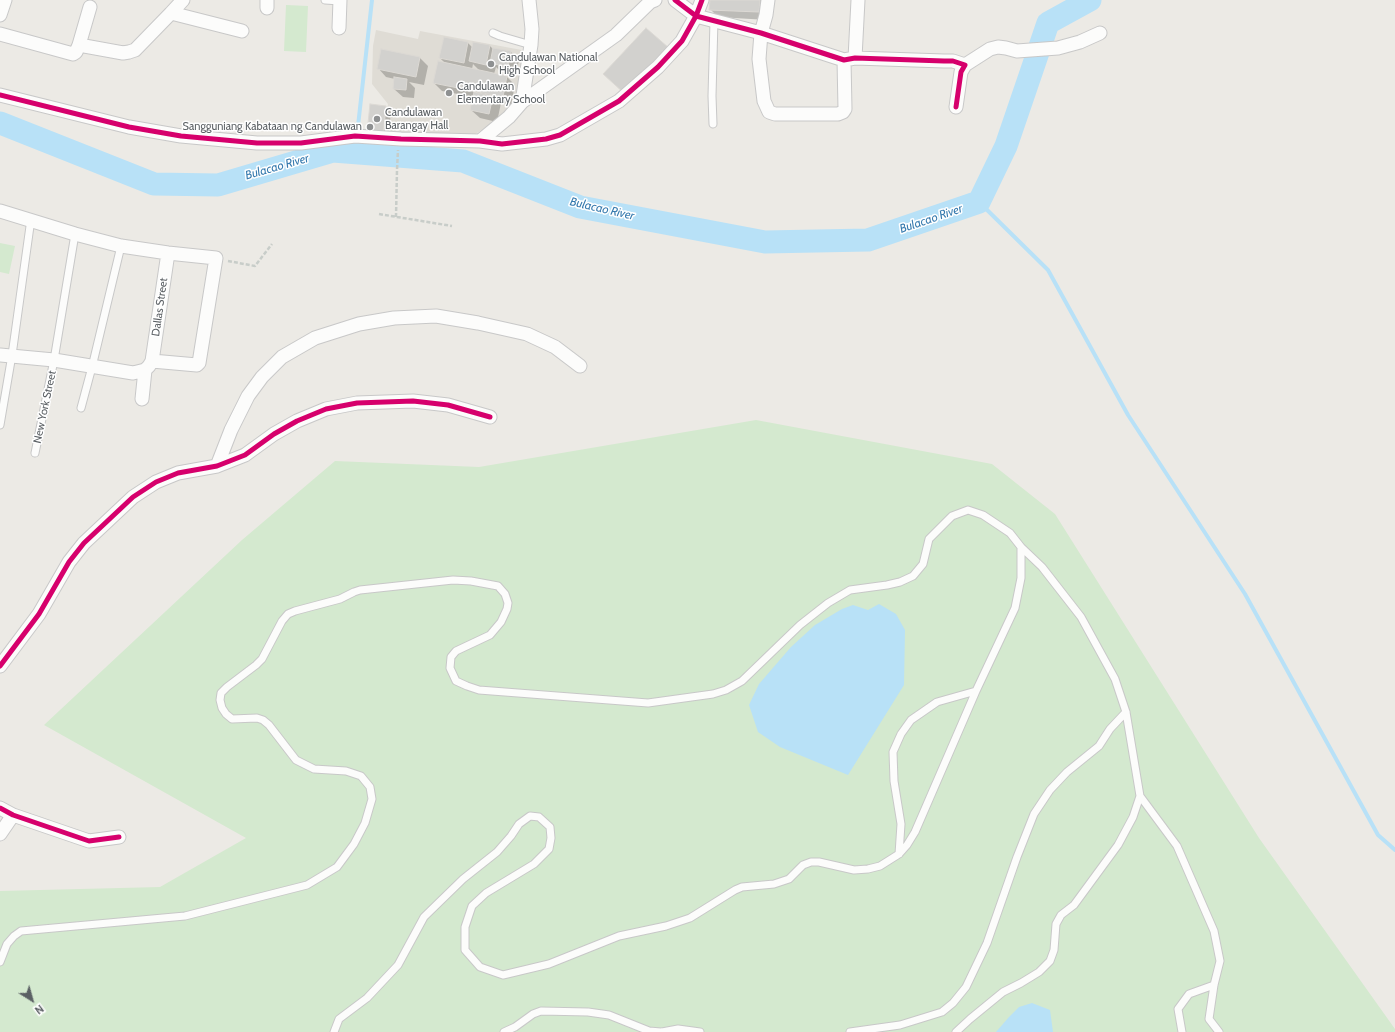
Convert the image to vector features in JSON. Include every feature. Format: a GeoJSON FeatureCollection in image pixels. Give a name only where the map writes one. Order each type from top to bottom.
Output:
{"type":"FeatureCollection","features":[{"type":"Feature","properties":{"kind":"street"},"geometry":{"type":"LineString","coordinates":[[0,15],[5,0]]}},
{"type":"Feature","properties":{"kind":"street"},"geometry":{"type":"LineString","coordinates":[[79,45],[123,53],[135,50],[183,0]]}},
{"type":"Feature","properties":{"kind":"street"},"geometry":{"type":"LineString","coordinates":[[522,102],[531,45],[532,28],[529,0]]}},
{"type":"Feature","properties":{"kind":"street"},"geometry":{"type":"LineString","coordinates":[[480,141],[509,117],[522,102],[616,35],[650,2],[656,0]]}},
{"type":"Feature","properties":{"kind":"street"},"geometry":{"type":"LineString","coordinates":[[0,95],[129,127],[181,136],[257,142],[294,143],[324,141],[358,136],[401,140],[480,141],[502,144],[560,135],[619,101],[658,67],[682,41],[696,16],[702,0]]}},
{"type":"Feature","properties":{"kind":"street"},"geometry":{"type":"LineString","coordinates":[[768,0],[761,33],[759,59],[764,101],[767,110],[771,114],[838,114],[843,112],[845,109],[849,59],[858,0]]}},
{"type":"Feature","properties":{"kind":"street"},"geometry":{"type":"LineString","coordinates":[[339,28],[340,1]]}},
{"type":"Feature","properties":{"kind":"street"},"geometry":{"type":"LineString","coordinates":[[682,2],[696,16],[761,33],[849,59],[953,61],[965,65]]}},
{"type":"Feature","properties":{"kind":"street"},"geometry":{"type":"LineString","coordinates":[[0,34],[73,54],[76,52],[79,45],[90,7]]}},
{"type":"Feature","properties":{"kind":"street"},"geometry":{"type":"LineString","coordinates":[[171,14],[242,31]]}},
{"type":"Feature","properties":{"kind":"street"},"geometry":{"type":"LineString","coordinates":[[956,107],[961,72],[965,65],[990,49],[998,47],[1017,51],[1047,49],[1080,42],[1100,33]]}},
{"type":"Feature","properties":{"kind":"street"},"geometry":{"type":"LineString","coordinates":[[0,211],[31,219],[75,234],[121,246],[216,258],[199,363],[197,365],[148,366],[134,373],[54,360],[6,355]]}},
{"type":"Feature","properties":{"kind":"street","name":"Dallas Street"},"geometry":{"type":"LineString","coordinates":[[142,399],[168,253]]}},
{"type":"Feature","properties":{"kind":"street"},"geometry":{"type":"LineString","coordinates":[[217,466],[248,396],[262,378],[282,358],[315,338],[359,324],[394,318],[436,316],[478,322],[527,334],[555,347],[580,366]]}},
{"type":"Feature","properties":{"kind":"street"},"geometry":{"type":"LineString","coordinates":[[0,666],[39,614],[69,562],[84,543],[133,496],[156,482],[178,473],[217,466],[245,455],[274,434],[297,421],[326,409],[351,404],[413,400],[448,405],[490,417]]}},
{"type":"Feature","properties":{"kind":"street"},"geometry":{"type":"LineString","coordinates":[[0,808],[88,841],[119,837]]}},
{"type":"Feature","properties":{"kind":"street"},"geometry":{"type":"LineString","coordinates":[[0,834],[13,814]]}},
{"type":"Feature","properties":{"kind":"lane"},"geometry":{"type":"LineString","coordinates":[[325,0],[340,1]]}},
{"type":"Feature","properties":{"kind":"lane"},"geometry":{"type":"LineString","coordinates":[[713,124],[712,96],[714,20]]}},
{"type":"Feature","properties":{"kind":"lane"},"geometry":{"type":"LineString","coordinates":[[493,33],[531,45]]}},
{"type":"Feature","properties":{"kind":"lane"},"geometry":{"type":"LineString","coordinates":[[0,425],[6,355],[31,219]]}},
{"type":"Feature","properties":{"kind":"lane","name":"New York Street"},"geometry":{"type":"LineString","coordinates":[[35,453],[54,360],[75,234]]}},
{"type":"Feature","properties":{"kind":"lane"},"geometry":{"type":"LineString","coordinates":[[80,408],[92,367],[121,246]]}},
{"type":"Feature","properties":{"kind":"lane"},"geometry":{"type":"LineString","coordinates":[[0,962],[7,944],[14,936],[22,931],[185,916],[307,885],[338,867],[354,844],[365,823],[372,799],[370,786],[361,776],[346,772],[314,769],[296,760],[269,725],[263,720],[257,718],[232,719],[222,708],[220,700],[221,693],[227,687],[262,659],[282,621],[288,614],[340,600],[360,590],[453,580],[471,581],[498,586],[505,594],[508,603],[507,609],[501,622],[490,634],[456,651],[451,657],[450,668],[456,681],[479,690],[648,703],[713,694],[726,690],[742,681],[800,625],[850,590],[894,584],[913,576],[923,564],[929,539],[952,516],[968,510],[983,515],[1010,533],[1021,547],[1042,567],[1081,617],[1115,679],[1126,712],[1140,796],[1134,817],[1118,845],[1074,905],[1061,915],[1056,924],[1054,950],[1050,961],[1038,972],[1003,992],[956,1032]]}},
{"type":"Feature","properties":{"kind":"lane"},"geometry":{"type":"LineString","coordinates":[[334,1032],[339,1019],[367,998],[398,965],[424,917],[463,879],[497,852],[519,824],[530,816],[539,816],[550,828],[551,838],[549,849],[534,864],[486,893],[472,906],[465,927],[465,950],[480,967],[503,974],[549,964],[619,936],[666,926],[690,918],[735,890],[742,887],[774,884],[788,879],[803,865],[811,862],[820,862],[854,870],[861,870],[880,866],[898,854],[915,832],[976,691],[1015,608],[1021,578],[1021,547]]}},
{"type":"Feature","properties":{"kind":"lane"},"geometry":{"type":"LineString","coordinates":[[898,854],[901,824],[894,781],[893,752],[901,734],[911,720],[937,702],[976,691]]}},
{"type":"Feature","properties":{"kind":"lane"},"geometry":{"type":"LineString","coordinates":[[850,1032],[873,1030],[900,1025],[942,1012],[953,1003],[966,987],[988,943],[1017,857],[1034,814],[1050,790],[1067,772],[1099,746],[1110,729],[1126,712]]}},
{"type":"Feature","properties":{"kind":"lane"},"geometry":{"type":"LineString","coordinates":[[1140,796],[1178,846],[1214,931],[1220,961],[1214,985],[1209,1019],[1219,1032]]}},
{"type":"Feature","properties":{"kind":"lane"},"geometry":{"type":"LineString","coordinates":[[1182,1032],[1178,1009],[1190,994],[1214,985]]}},
{"type":"Feature","properties":{"kind":"lane"},"geometry":{"type":"LineString","coordinates":[[504,1032],[515,1027],[532,1014],[541,1011],[588,1012],[609,1015],[649,1031],[662,1032],[678,1029],[700,1032]]}},
{"type":"Feature","properties":{"kind":"path"},"geometry":{"type":"LineString","coordinates":[[396,217],[396,170],[398,152]]}},
{"type":"Feature","properties":{"kind":"path"},"geometry":{"type":"LineString","coordinates":[[380,214],[452,226]]}},
{"type":"Feature","properties":{"kind":"path"},"geometry":{"type":"LineString","coordinates":[[216,258],[255,266],[272,244]]}},
{"type":"Feature","properties":{"kind":"shaded area","name":"Candulawan Elementary School"},"geometry":{"type":"Polygon","coordinates":[[[376,30],[418,39],[420,31],[527,51],[517,102],[501,119],[470,137],[384,134],[388,104],[372,84],[373,46],[376,30]]]}},
{"type":"Feature","properties":{"kind":"green space"},"geometry":{"type":"Polygon","coordinates":[[[286,5],[308,6],[306,52],[284,51],[286,5]]]}},
{"type":"Feature","properties":{"kind":"green space"},"geometry":{"type":"Polygon","coordinates":[[[0,243],[15,246],[9,274],[0,272],[0,243]]]}},
{"type":"Feature","properties":{"kind":"green space"},"geometry":{"type":"Polygon","coordinates":[[[756,420],[992,464],[1055,514],[1259,838],[1395,1029],[1395,1032],[0,1032],[0,891],[160,887],[246,838],[44,725],[242,540],[335,461],[479,467],[756,420]]]}},
{"type":"Feature","properties":{"kind":"water"},"geometry":{"type":"Polygon","coordinates":[[[879,604],[896,614],[905,630],[904,685],[848,775],[780,747],[758,732],[749,705],[759,684],[791,647],[815,625],[842,609],[853,605],[868,610],[879,604]]]}},
{"type":"Feature","properties":{"kind":"water"},"geometry":{"type":"Polygon","coordinates":[[[1032,1003],[1050,1010],[1053,1032],[996,1032],[1019,1007],[1032,1003]]]}},
{"type":"Feature","properties":{"kind":"building"},"geometry":{"type":"Polygon","coordinates":[[[710,0],[760,0],[759,12],[709,10],[710,0]]]}},
{"type":"Feature","properties":{"kind":"building"},"geometry":{"type":"Polygon","coordinates":[[[646,28],[669,48],[625,94],[603,74],[646,28]]]}},
{"type":"Feature","properties":{"kind":"building"},"geometry":{"type":"Polygon","coordinates":[[[444,37],[468,42],[464,63],[439,58],[444,37]]]}},
{"type":"Feature","properties":{"kind":"building"},"geometry":{"type":"Polygon","coordinates":[[[473,42],[490,45],[486,65],[469,61],[473,42]]]}},
{"type":"Feature","properties":{"kind":"building"},"geometry":{"type":"Polygon","coordinates":[[[493,48],[511,51],[508,67],[490,63],[493,48]]]}},
{"type":"Feature","properties":{"kind":"building"},"geometry":{"type":"Polygon","coordinates":[[[381,49],[420,57],[416,77],[377,69],[381,49]]]}},
{"type":"Feature","properties":{"kind":"building"},"geometry":{"type":"Polygon","coordinates":[[[438,61],[507,76],[503,97],[433,83],[438,61]]]}},
{"type":"Feature","properties":{"kind":"building"},"geometry":{"type":"Polygon","coordinates":[[[394,77],[407,79],[406,90],[393,89],[394,77]]]}},
{"type":"Feature","properties":{"kind":"building"},"geometry":{"type":"Polygon","coordinates":[[[474,92],[493,96],[489,114],[470,110],[474,92]]]}},
{"type":"Feature","properties":{"kind":"building","name":"Candulawan Barangay Hall"},"geometry":{"type":"Polygon","coordinates":[[[370,104],[386,106],[383,134],[367,133],[370,104]]]}},
{"type":"Feature","properties":{"kind":"waterway"},"geometry":{"type":"LineString","coordinates":[[355,153],[372,0]]}},
{"type":"Feature","properties":{"kind":"waterway","name":"Bulacao River"},"geometry":{"type":"LineString","coordinates":[[0,123],[154,184],[218,185],[333,151],[463,161],[580,207],[765,242],[868,240],[979,202],[1006,146],[1048,23],[1090,0]]}},
{"type":"Feature","properties":{"kind":"waterway"},"geometry":{"type":"LineString","coordinates":[[979,202],[1048,270],[1128,415],[1245,594],[1378,835],[1395,850]]}},
{"type":"Feature","properties":{"kind":"cycle path"},"geometry":{"type":"LineString","coordinates":[[675,0],[696,16],[761,33],[844,60],[855,58],[953,61],[965,65],[961,72],[956,107]]}},
{"type":"Feature","properties":{"kind":"cycle path"},"geometry":{"type":"LineString","coordinates":[[0,95],[129,127],[181,136],[257,143],[301,143],[355,136],[480,141],[502,144],[546,139],[560,135],[619,101],[658,67],[682,41],[696,16],[702,0]]}},
{"type":"Feature","properties":{"kind":"cycle path"},"geometry":{"type":"LineString","coordinates":[[0,666],[39,614],[69,562],[84,543],[133,497],[156,482],[178,473],[217,466],[245,455],[274,434],[297,421],[326,409],[357,403],[413,401],[448,405],[490,417]]}},
{"type":"Feature","properties":{"kind":"cycle path"},"geometry":{"type":"LineString","coordinates":[[0,808],[13,815],[89,841],[119,837]]}},
{"type":"Feature","properties":{"kind":"place","name":"Candulawan National High School"},"geometry":{"type":"Point","coordinates":[491,64]}},
{"type":"Feature","properties":{"kind":"place","name":"Candulawan Elementary School"},"geometry":{"type":"Point","coordinates":[449,93]}},
{"type":"Feature","properties":{"kind":"place","name":"Candulawan Barangay Hall"},"geometry":{"type":"Point","coordinates":[377,119]}},
{"type":"Feature","properties":{"kind":"place","name":"Sangguniang Kabataan ng Candulawan"},"geometry":{"type":"Point","coordinates":[370,127]}}]}
